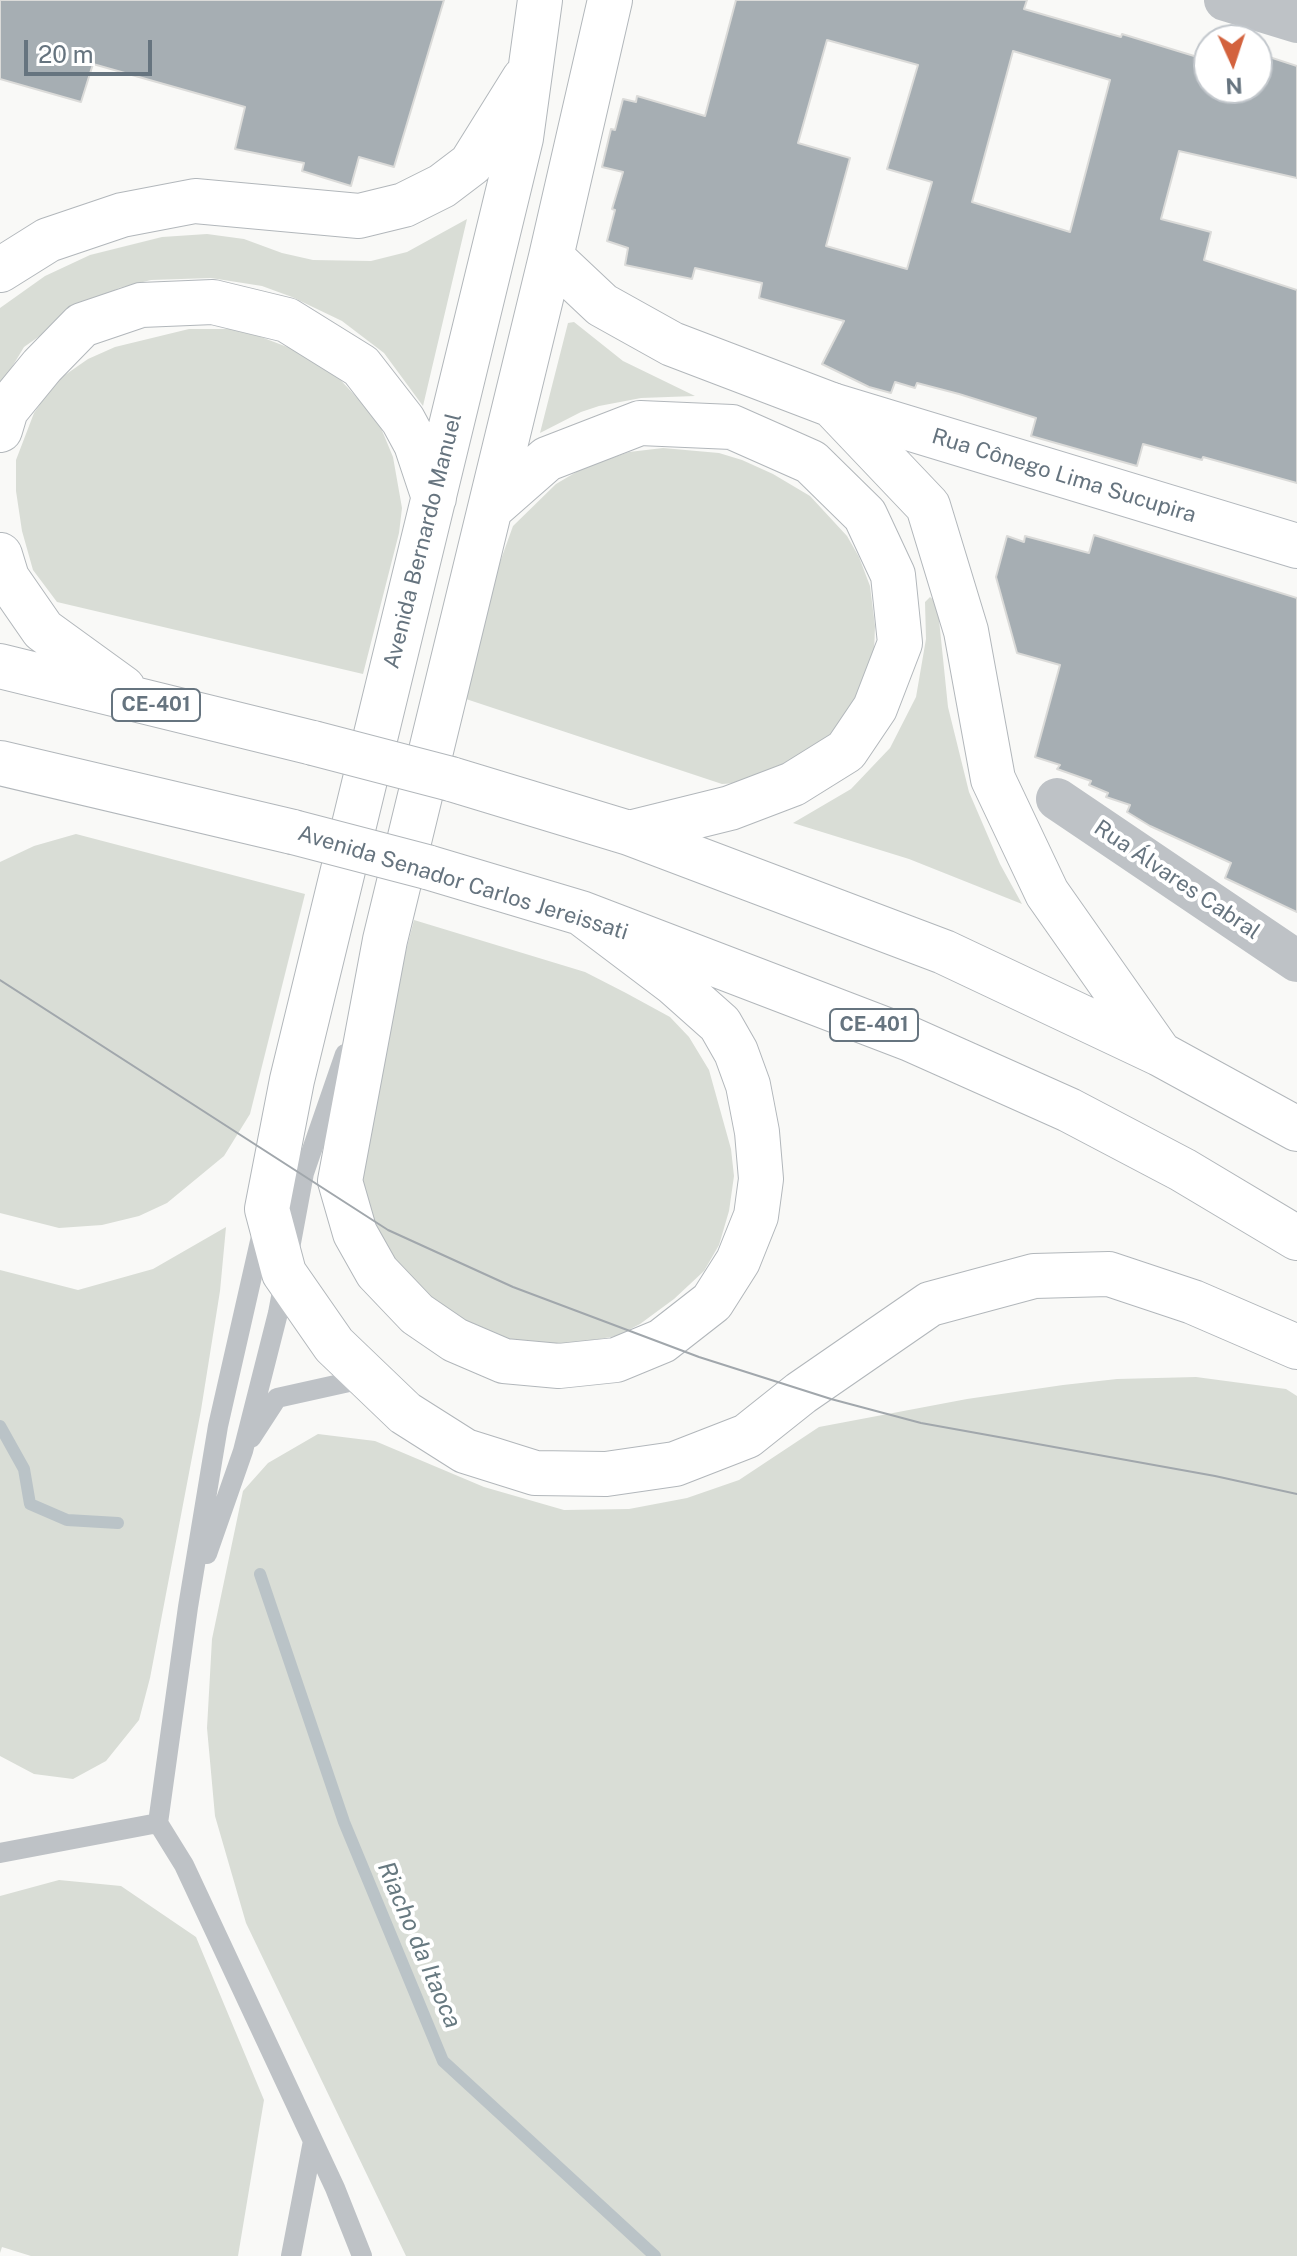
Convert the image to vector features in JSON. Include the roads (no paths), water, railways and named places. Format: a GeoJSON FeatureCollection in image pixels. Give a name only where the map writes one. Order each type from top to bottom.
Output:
{"type":"FeatureCollection","features":[{"type":"Feature","properties":{"kind":"main road","name":"Avenida Bernardo Manuel"},"geometry":{"type":"LineString","coordinates":[[267,1209],[292,1080],[521,138],[540,0]]}},
{"type":"Feature","properties":{"kind":"main road"},"geometry":{"type":"LineString","coordinates":[[581,913],[675,984],[720,1024],[736,1052],[748,1085],[761,1179],[756,1216],[738,1261],[712,1302],[662,1341],[616,1360],[559,1366],[504,1361],[455,1340],[417,1314],[377,1272],[355,1233],[340,1181],[385,940],[551,257],[610,0]]}},
{"type":"Feature","properties":{"kind":"main road"},"geometry":{"type":"LineString","coordinates":[[0,270],[48,240],[122,215],[195,201],[359,216],[404,205],[442,186],[471,164],[531,67]]}},
{"type":"Feature","properties":{"kind":"main road","name":"Rua Cônego Lima Sucupira"},"geometry":{"type":"LineString","coordinates":[[551,257],[602,305],[672,344],[832,405],[1297,546]]}},
{"type":"Feature","properties":{"kind":"main road"},"geometry":{"type":"LineString","coordinates":[[0,430],[6,410],[42,366],[82,325],[141,305],[213,302],[287,320],[361,366],[403,420],[416,444],[434,498]]}},
{"type":"Feature","properties":{"kind":"main road"},"geometry":{"type":"LineString","coordinates":[[832,405],[928,506],[966,631],[993,779],[1047,893],[1160,1054]]}},
{"type":"Feature","properties":{"kind":"main road"},"geometry":{"type":"LineString","coordinates":[[490,509],[547,459],[640,423],[732,427],[811,462],[865,515],[893,575],[900,643],[875,708],[846,751],[793,784],[730,808],[629,833]]}},
{"type":"Feature","properties":{"kind":"main road"},"geometry":{"type":"LineString","coordinates":[[0,555],[7,578],[43,630],[142,701]]}},
{"type":"Feature","properties":{"kind":"main road","name":"CE-401"},"geometry":{"type":"LineString","coordinates":[[0,666],[451,779],[629,833],[944,952],[1160,1054],[1297,1129]]}},
{"type":"Feature","properties":{"kind":"main road","name":"Avenida Senador Carlos Jereissati"},"geometry":{"type":"LineString","coordinates":[[0,763],[293,832],[427,867],[581,913],[910,1039],[1069,1110],[1183,1170],[1297,1238]]}},
{"type":"Feature","properties":{"kind":"main road"},"geometry":{"type":"LineString","coordinates":[[267,1209],[284,1273],[334,1345],[405,1413],[465,1451],[535,1473],[606,1474],[675,1464],[747,1436],[801,1393],[930,1304],[1034,1276],[1109,1274],[1193,1302],[1297,1347]]}},
{"type":"Feature","properties":{"kind":"street"},"geometry":{"type":"LineString","coordinates":[[1225,0],[1297,22]]}},
{"type":"Feature","properties":{"kind":"street","name":"Rua Álvares Cabral"},"geometry":{"type":"LineString","coordinates":[[1057,799],[1297,961]]}},
{"type":"Feature","properties":{"kind":"lane"},"geometry":{"type":"LineString","coordinates":[[188,1607],[243,1451],[278,1313],[304,1173],[385,940]]}},
{"type":"Feature","properties":{"kind":"lane"},"geometry":{"type":"LineString","coordinates":[[267,1209],[218,1426],[188,1607],[158,1823],[184,1865],[313,2141],[362,2256]]}},
{"type":"Feature","properties":{"kind":"lane"},"geometry":{"type":"LineString","coordinates":[[243,1451],[277,1398],[368,1378]]}},
{"type":"Feature","properties":{"kind":"lane"},"geometry":{"type":"LineString","coordinates":[[0,1853],[158,1823]]}},
{"type":"Feature","properties":{"kind":"lane"},"geometry":{"type":"LineString","coordinates":[[291,2256],[313,2141]]}},
{"type":"Feature","properties":{"kind":"lane"},"geometry":{"type":"LineString","coordinates":[[297,2222],[307,2256]]}},
{"type":"Feature","properties":{"kind":"waterway","name":"Riacho da Itaoca"},"geometry":{"type":"LineString","coordinates":[[0,1426],[24,1469],[30,1504],[67,1520],[118,1523]]}},
{"type":"Feature","properties":{"kind":"waterway","name":"Riacho da Itaoca"},"geometry":{"type":"LineString","coordinates":[[260,1574],[344,1822],[443,2061],[655,2256]]}},
{"type":"Feature","properties":{"kind":"tram line"},"geometry":{"type":"LineString","coordinates":[[0,980],[388,1230],[513,1287],[699,1357],[831,1399],[921,1423],[1215,1476],[1297,1494]]}}]}
